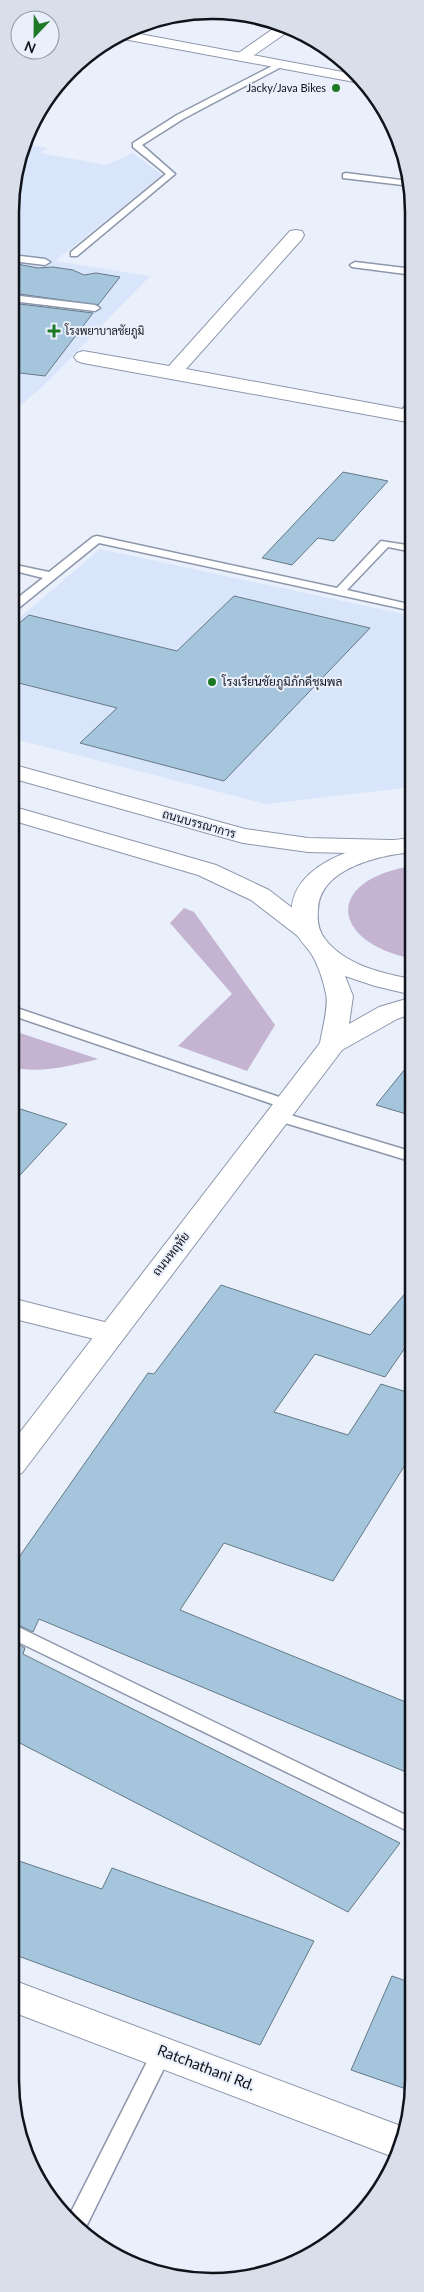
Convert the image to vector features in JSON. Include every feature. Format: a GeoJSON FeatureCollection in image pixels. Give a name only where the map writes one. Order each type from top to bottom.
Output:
{"type":"FeatureCollection","features":[{"type":"Feature","properties":{"kind":"street"},"geometry":{"type":"LineString","coordinates":[[242,57],[280,31]]}},
{"type":"Feature","properties":{"kind":"street"},"geometry":{"type":"LineString","coordinates":[[131,37],[351,78]]}},
{"type":"Feature","properties":{"kind":"street"},"geometry":{"type":"LineString","coordinates":[[174,372],[296,235]]}},
{"type":"Feature","properties":{"kind":"street"},"geometry":{"type":"LineString","coordinates":[[83,357],[405,411]]}},
{"type":"Feature","properties":{"kind":"street","name":"ถนนบรรณาการ"},"geometry":{"type":"LineString","coordinates":[[19,774],[243,836],[308,845],[405,845]]}},
{"type":"Feature","properties":{"kind":"street"},"geometry":{"type":"LineString","coordinates":[[19,815],[207,870],[260,895],[308,932],[324,953],[351,970],[386,982],[405,986]]}},
{"type":"Feature","properties":{"kind":"street"},"geometry":{"type":"LineString","coordinates":[[308,932],[303,908],[312,885],[334,866],[366,852],[405,845]]}},
{"type":"Feature","properties":{"kind":"street","name":"ถนนหฤทัย"},"geometry":{"type":"LineString","coordinates":[[324,953],[340,996],[333,1044]]}},
{"type":"Feature","properties":{"kind":"street","name":"ถนนหฤทัย"},"geometry":{"type":"LineString","coordinates":[[19,1453],[333,1044],[388,1013],[405,1007]]}},
{"type":"Feature","properties":{"kind":"street"},"geometry":{"type":"LineString","coordinates":[[19,1310],[110,1333]]}},
{"type":"Feature","properties":{"kind":"street","name":"Ratchathani Rd."},"geometry":{"type":"LineString","coordinates":[[19,1998],[395,2141]]}},
{"type":"Feature","properties":{"kind":"lane"},"geometry":{"type":"LineString","coordinates":[[74,254],[171,174],[136,145],[180,117],[281,65]]}},
{"type":"Feature","properties":{"kind":"lane"},"geometry":{"type":"LineString","coordinates":[[346,176],[403,183]]}},
{"type":"Feature","properties":{"kind":"lane"},"geometry":{"type":"LineString","coordinates":[[19,259],[45,262]]}},
{"type":"Feature","properties":{"kind":"lane"},"geometry":{"type":"LineString","coordinates":[[354,265],[405,271]]}},
{"type":"Feature","properties":{"kind":"lane"},"geometry":{"type":"LineString","coordinates":[[19,299],[95,308]]}},
{"type":"Feature","properties":{"kind":"lane"},"geometry":{"type":"LineString","coordinates":[[19,602],[96,539],[405,606]]}},
{"type":"Feature","properties":{"kind":"lane"},"geometry":{"type":"LineString","coordinates":[[339,592],[385,543],[405,547]]}},
{"type":"Feature","properties":{"kind":"lane"},"geometry":{"type":"LineString","coordinates":[[19,569],[51,576]]}},
{"type":"Feature","properties":{"kind":"lane"},"geometry":{"type":"LineString","coordinates":[[19,1013],[405,1154]]}},
{"type":"Feature","properties":{"kind":"lane"},"geometry":{"type":"LineString","coordinates":[[19,1634],[405,1823]]}},
{"type":"Feature","properties":{"kind":"lane"},"geometry":{"type":"LineString","coordinates":[[79,2220],[162,2052]]}},
{"type":"Feature","properties":{"kind":"shaded area","name":"โรงพยาบาลชัยภูมิ"},"geometry":{"type":"Polygon","coordinates":[[[31,145],[47,148],[40,153],[106,165],[133,153],[162,175],[55,261],[150,276],[43,386],[19,407],[19,199],[22,174],[31,145]]]}},
{"type":"Feature","properties":{"kind":"shaded area","name":"โรงเรียนชัยภูมิภักดีชุมพล"},"geometry":{"type":"Polygon","coordinates":[[[100,549],[405,614],[405,788],[266,804],[19,740],[19,618],[100,549]]]}},
{"type":"Feature","properties":{"kind":"shaded area"},"geometry":{"type":"Polygon","coordinates":[[[405,868],[405,957],[385,951],[365,939],[353,926],[348,911],[352,897],[364,884],[384,873],[405,868]]]}},
{"type":"Feature","properties":{"kind":"shaded area"},"geometry":{"type":"Polygon","coordinates":[[[184,908],[194,912],[275,1025],[247,1071],[178,1046],[232,994],[170,923],[184,908]]]}},
{"type":"Feature","properties":{"kind":"shaded area"},"geometry":{"type":"Polygon","coordinates":[[[19,1033],[98,1059],[43,1069],[19,1069],[19,1033]]]}},
{"type":"Feature","properties":{"kind":"building"},"geometry":{"type":"Polygon","coordinates":[[[19,264],[38,268],[53,267],[73,270],[84,275],[96,273],[120,277],[98,305],[19,294],[19,264]]]}},
{"type":"Feature","properties":{"kind":"building"},"geometry":{"type":"Polygon","coordinates":[[[19,304],[93,313],[45,376],[19,373],[19,304]]]}},
{"type":"Feature","properties":{"kind":"building"},"geometry":{"type":"Polygon","coordinates":[[[343,472],[388,481],[334,541],[318,538],[292,565],[262,558],[343,472]]]}},
{"type":"Feature","properties":{"kind":"building"},"geometry":{"type":"Polygon","coordinates":[[[234,596],[370,628],[224,781],[80,743],[117,708],[19,683],[19,623],[29,615],[177,651],[234,596]]]}},
{"type":"Feature","properties":{"kind":"building"},"geometry":{"type":"Polygon","coordinates":[[[405,1069],[405,1114],[376,1105],[405,1069]]]}},
{"type":"Feature","properties":{"kind":"building"},"geometry":{"type":"Polygon","coordinates":[[[19,1109],[67,1124],[19,1176],[19,1109]]]}},
{"type":"Feature","properties":{"kind":"building"},"geometry":{"type":"Polygon","coordinates":[[[221,1285],[370,1335],[405,1293],[405,1348],[385,1377],[315,1354],[274,1412],[348,1435],[381,1384],[405,1392],[405,1465],[333,1581],[224,1543],[180,1610],[405,1702],[405,1772],[39,1619],[33,1632],[19,1625],[19,1557],[148,1373],[154,1374],[221,1285]]]}},
{"type":"Feature","properties":{"kind":"building"},"geometry":{"type":"Polygon","coordinates":[[[19,1645],[25,1648],[23,1654],[400,1843],[348,1912],[19,1743],[19,1645]]]}},
{"type":"Feature","properties":{"kind":"building"},"geometry":{"type":"Polygon","coordinates":[[[19,1861],[102,1889],[112,1868],[314,1941],[260,2045],[19,1956],[19,1861]]]}},
{"type":"Feature","properties":{"kind":"building"},"geometry":{"type":"Polygon","coordinates":[[[392,1976],[405,1981],[405,2089],[351,2070],[392,1976]]]}},
{"type":"Feature","properties":{"kind":"place","name":"Jacky/Java Bikes"},"geometry":{"type":"Point","coordinates":[336,88]}},
{"type":"Feature","properties":{"kind":"place","name":"โรงพยาบาลชัยภูมิ"},"geometry":{"type":"Point","coordinates":[54,331]}},
{"type":"Feature","properties":{"kind":"place","name":"โรงเรียนชัยภูมิภักดีชุมพล"},"geometry":{"type":"Point","coordinates":[212,682]}}]}
